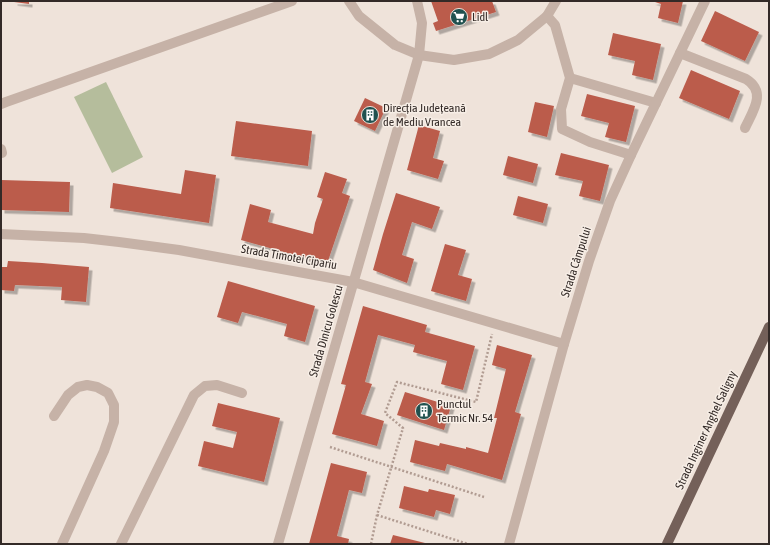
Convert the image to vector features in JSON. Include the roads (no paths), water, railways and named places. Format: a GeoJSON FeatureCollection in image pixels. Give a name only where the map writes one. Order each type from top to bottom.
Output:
{"type":"FeatureCollection","features":[{"type":"Feature","properties":{"kind":"main road","name":"Strada Inginer Anghel Saligny"},"geometry":{"type":"LineString","coordinates":[[667,544],[769,327]]}},
{"type":"Feature","properties":{"kind":"street"},"geometry":{"type":"LineString","coordinates":[[1,104],[292,1]]}},
{"type":"Feature","properties":{"kind":"street"},"geometry":{"type":"LineString","coordinates":[[350,1],[358,16],[395,45],[419,55],[454,60],[489,54],[518,40],[547,16],[556,1]]}},
{"type":"Feature","properties":{"kind":"street","name":"Strada Dinicu Golescu"},"geometry":{"type":"LineString","coordinates":[[278,544],[419,55],[422,22],[416,1]]}},
{"type":"Feature","properties":{"kind":"street","name":"Strada Câmpului"},"geometry":{"type":"LineString","coordinates":[[509,544],[564,344],[610,201],[630,155],[705,1]]}},
{"type":"Feature","properties":{"kind":"street"},"geometry":{"type":"LineString","coordinates":[[547,16],[555,25],[570,78],[561,109],[562,129],[590,142],[630,155]]}},
{"type":"Feature","properties":{"kind":"street"},"geometry":{"type":"LineString","coordinates":[[680,53],[746,79],[754,85],[758,96],[756,105],[744,128]]}},
{"type":"Feature","properties":{"kind":"street"},"geometry":{"type":"LineString","coordinates":[[570,78],[656,103]]}},
{"type":"Feature","properties":{"kind":"street","name":"Strada Timotei Cipariu"},"geometry":{"type":"LineString","coordinates":[[1,234],[84,238],[179,250],[353,282],[564,344]]}},
{"type":"Feature","properties":{"kind":"street"},"geometry":{"type":"LineString","coordinates":[[54,416],[68,395],[78,387],[87,385],[108,393],[114,406],[114,422],[104,451],[62,544]]}},
{"type":"Feature","properties":{"kind":"street"},"geometry":{"type":"LineString","coordinates":[[121,544],[194,395],[205,386],[218,385],[242,393]]}},
{"type":"Feature","properties":{"kind":"place","name":"Lidl"},"geometry":{"type":"Point","coordinates":[459,17]}},
{"type":"Feature","properties":{"kind":"place","name":"Direcția Județeană de Mediu Vrancea"},"geometry":{"type":"Point","coordinates":[370,115]}},
{"type":"Feature","properties":{"kind":"place","name":"Punctul Termic Nr. 54"},"geometry":{"type":"Point","coordinates":[424,411]}}]}
